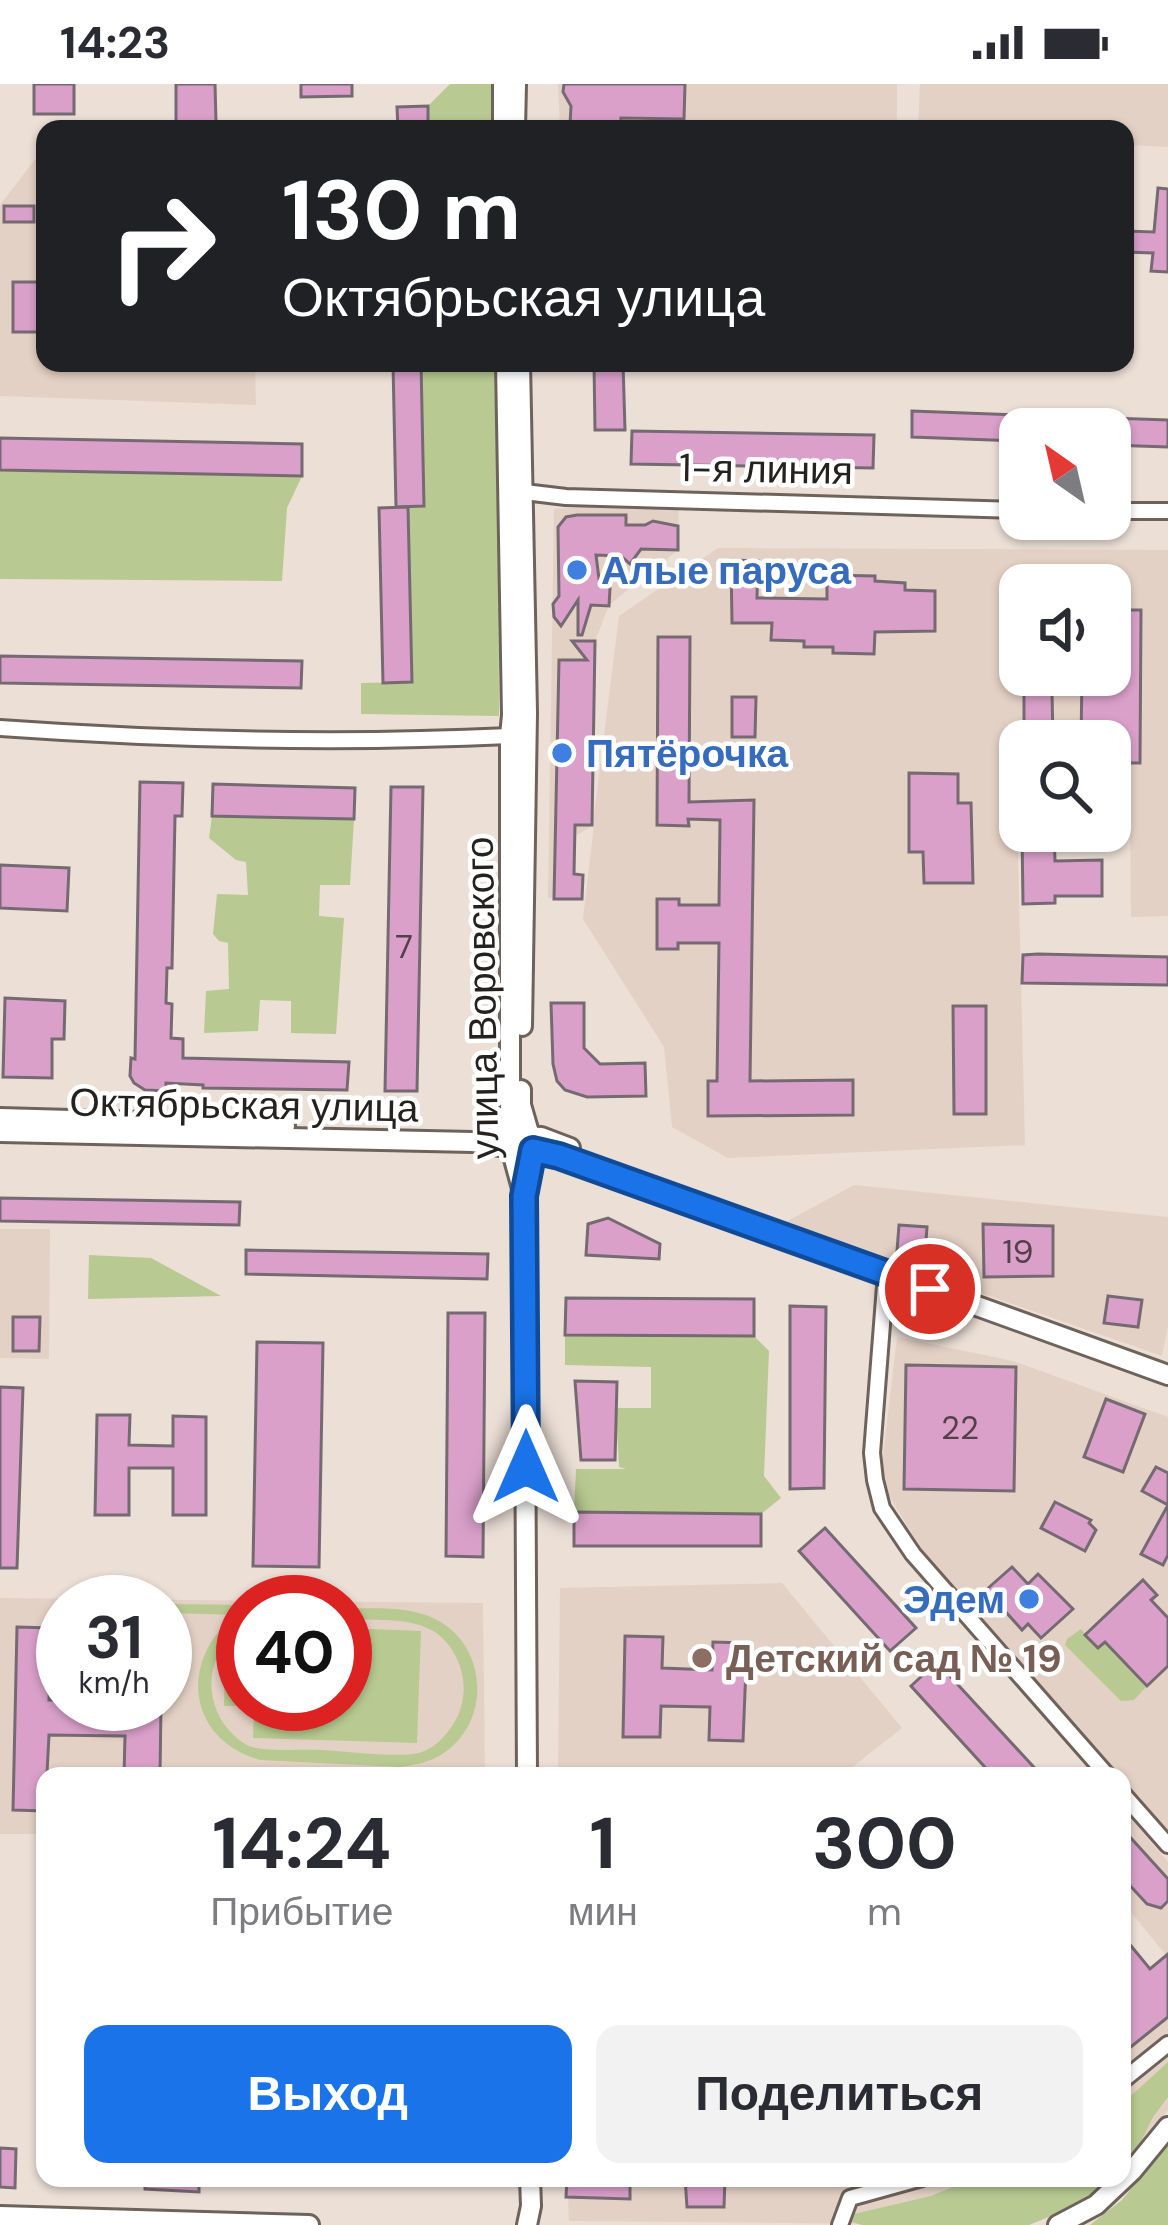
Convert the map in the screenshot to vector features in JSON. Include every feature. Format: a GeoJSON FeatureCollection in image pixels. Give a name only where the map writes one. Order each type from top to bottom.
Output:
{"type":"FeatureCollection","features":[{"type":"Feature","properties":{"kind":"street"},"geometry":{"type":"LineString","coordinates":[[503,84],[503,120]]}},
{"type":"Feature","properties":{"kind":"street"},"geometry":{"type":"LineString","coordinates":[[515,120],[516,84]]}},
{"type":"Feature","properties":{"kind":"street","name":"улица Воровского"},"geometry":{"type":"LineString","coordinates":[[507,372],[516,491],[510,736],[524,1196],[527,1767]]}},
{"type":"Feature","properties":{"kind":"street"},"geometry":{"type":"LineString","coordinates":[[520,372],[516,491],[527,712],[521,1142]]}},
{"type":"Feature","properties":{"kind":"street","name":"1-я линия"},"geometry":{"type":"LineString","coordinates":[[516,491],[566,497],[999,509]]}},
{"type":"Feature","properties":{"kind":"street"},"geometry":{"type":"LineString","coordinates":[[1131,511],[1168,511]]}},
{"type":"Feature","properties":{"kind":"street"},"geometry":{"type":"LineString","coordinates":[[0,728],[109,736],[361,740],[510,736]]}},
{"type":"Feature","properties":{"kind":"street"},"geometry":{"type":"LineString","coordinates":[[0,1118],[236,1124],[521,1142],[541,1137],[789,1230],[1168,1362]]}},
{"type":"Feature","properties":{"kind":"street","name":"Октябрьская улица"},"geometry":{"type":"LineString","coordinates":[[0,1132],[521,1142],[1168,1375]]}},
{"type":"Feature","properties":{"kind":"street"},"geometry":{"type":"LineString","coordinates":[[886,1273],[872,1453],[882,1508],[913,1554],[1100,1767]]}},
{"type":"Feature","properties":{"kind":"street"},"geometry":{"type":"LineString","coordinates":[[1131,1803],[1168,1844]]}},
{"type":"Feature","properties":{"kind":"street"},"geometry":{"type":"LineString","coordinates":[[1131,2073],[1168,2044]]}},
{"type":"Feature","properties":{"kind":"street"},"geometry":{"type":"LineString","coordinates":[[1131,2159],[1168,2116]]}},
{"type":"Feature","properties":{"kind":"street"},"geometry":{"type":"LineString","coordinates":[[1131,2172],[1168,2127]]}},
{"type":"Feature","properties":{"kind":"street"},"geometry":{"type":"LineString","coordinates":[[527,2225],[530,2187]]}},
{"type":"Feature","properties":{"kind":"street"},"geometry":{"type":"LineString","coordinates":[[840,2225],[850,2198],[890,2187]]}},
{"type":"Feature","properties":{"kind":"street"},"geometry":{"type":"LineString","coordinates":[[1042,2225],[1090,2200],[1104,2187]]}},
{"type":"Feature","properties":{"kind":"street"},"geometry":{"type":"LineString","coordinates":[[1058,2225],[1096,2205],[1115,2187]]}},
{"type":"Feature","properties":{"kind":"street"},"geometry":{"type":"LineString","coordinates":[[0,2220],[44,2225]]}},
{"type":"Feature","properties":{"kind":"street"},"geometry":{"type":"LineString","coordinates":[[0,2220],[309,2225]]}},
{"type":"Feature","properties":{"kind":"shaded area"},"geometry":{"type":"Polygon","coordinates":[[[558,84],[897,84],[897,120],[560,120],[558,84]]]}},
{"type":"Feature","properties":{"kind":"shaded area"},"geometry":{"type":"Polygon","coordinates":[[[920,84],[1168,84],[1168,147],[1134,145],[1134,120],[918,120],[920,84]]]}},
{"type":"Feature","properties":{"kind":"shaded area"},"geometry":{"type":"Polygon","coordinates":[[[36,158],[36,372],[255,372],[256,405],[0,396],[0,205],[36,158]]]}},
{"type":"Feature","properties":{"kind":"shaded area"},"geometry":{"type":"Polygon","coordinates":[[[679,499],[678,550],[609,605],[595,641],[593,823],[619,616],[718,548],[1168,550],[1168,916],[1131,917],[1131,720],[999,720],[999,852],[1018,852],[1025,1145],[728,1158],[672,1127],[664,1047],[583,919],[594,825],[575,836],[575,874],[582,899],[548,898],[554,509],[679,499]]]}},
{"type":"Feature","properties":{"kind":"shaded area"},"geometry":{"type":"Polygon","coordinates":[[[854,1185],[1168,1217],[1168,1326],[1162,1356],[782,1224],[854,1185]]]}},
{"type":"Feature","properties":{"kind":"shaded area"},"geometry":{"type":"Polygon","coordinates":[[[0,1229],[50,1229],[49,1359],[0,1358],[0,1229]]]}},
{"type":"Feature","properties":{"kind":"shaded area"},"geometry":{"type":"Polygon","coordinates":[[[897,1337],[1013,1361],[1168,1417],[1168,1832],[1131,1790],[1131,1767],[1111,1767],[928,1560],[880,1481],[897,1337]]]}},
{"type":"Feature","properties":{"kind":"shaded area","name":"Детский сад № 19"},"geometry":{"type":"Polygon","coordinates":[[[782,1583],[902,1728],[852,1767],[558,1767],[560,1588],[782,1583]]]}},
{"type":"Feature","properties":{"kind":"shaded area"},"geometry":{"type":"Polygon","coordinates":[[[0,1598],[36,1598],[36,1731],[192,1731],[192,1600],[216,1600],[216,1731],[372,1731],[372,1602],[483,1603],[485,1767],[36,1767],[36,1834],[0,1834],[0,1598]]]}},
{"type":"Feature","properties":{"kind":"shaded area"},"geometry":{"type":"Polygon","coordinates":[[[1131,1819],[1168,1862],[1168,2110],[1131,2158],[1131,1984],[1166,1955],[1131,1912],[1131,1819]]]}},
{"type":"Feature","properties":{"kind":"shaded area"},"geometry":{"type":"Polygon","coordinates":[[[567,2187],[1098,2187],[1029,2225],[569,2221],[567,2187]]]}},
{"type":"Feature","properties":{"kind":"green space"},"geometry":{"type":"Polygon","coordinates":[[[450,84],[492,84],[493,120],[428,120],[428,106],[450,84]]]}},
{"type":"Feature","properties":{"kind":"green space"},"geometry":{"type":"Polygon","coordinates":[[[421,372],[498,372],[499,716],[361,714],[361,683],[412,682],[408,507],[424,506],[421,372]]]}},
{"type":"Feature","properties":{"kind":"green space"},"geometry":{"type":"Polygon","coordinates":[[[0,470],[302,476],[287,508],[282,581],[0,579],[0,470]]]}},
{"type":"Feature","properties":{"kind":"green space"},"geometry":{"type":"Polygon","coordinates":[[[212,816],[354,819],[350,885],[320,885],[319,916],[344,918],[336,1034],[291,1033],[291,1001],[260,1000],[258,1031],[204,1033],[206,991],[229,989],[228,943],[213,934],[217,894],[248,895],[246,862],[236,860],[209,838],[212,816]]]}},
{"type":"Feature","properties":{"kind":"green space"},"geometry":{"type":"Polygon","coordinates":[[[89,1255],[151,1258],[221,1296],[88,1299],[89,1255]]]}},
{"type":"Feature","properties":{"kind":"green space"},"geometry":{"type":"Polygon","coordinates":[[[565,1335],[754,1336],[769,1351],[764,1476],[781,1498],[761,1514],[574,1512],[576,1469],[626,1469],[619,1467],[616,1408],[651,1408],[651,1367],[565,1365],[565,1335]]]}},
{"type":"Feature","properties":{"kind":"green space"},"geometry":{"type":"Polygon","coordinates":[[[192,1604],[216,1605],[216,1614],[192,1614],[192,1604]]]}},
{"type":"Feature","properties":{"kind":"green space"},"geometry":{"type":"Polygon","coordinates":[[[372,1609],[415,1612],[454,1632],[474,1666],[476,1704],[459,1739],[428,1761],[400,1767],[260,1760],[235,1750],[217,1735],[205,1716],[199,1675],[216,1636],[212,1694],[216,1731],[231,1731],[249,1746],[413,1754],[434,1746],[449,1731],[464,1686],[460,1665],[448,1644],[424,1626],[372,1620],[372,1609]]]}},
{"type":"Feature","properties":{"kind":"green space"},"geometry":{"type":"Polygon","coordinates":[[[372,1629],[421,1631],[417,1743],[253,1738],[253,1731],[372,1731],[372,1629]]]}},
{"type":"Feature","properties":{"kind":"green space"},"geometry":{"type":"Polygon","coordinates":[[[1081,1629],[1098,1648],[1105,1642],[1147,1686],[1134,1700],[1121,1701],[1065,1645],[1081,1629]]]}},
{"type":"Feature","properties":{"kind":"green space"},"geometry":{"type":"Polygon","coordinates":[[[1168,2062],[1168,2097],[1131,2162],[1131,2096],[1168,2062]]]}},
{"type":"Feature","properties":{"kind":"green space"},"geometry":{"type":"Polygon","coordinates":[[[1168,2142],[1168,2225],[1090,2225],[1122,2200],[1168,2142]]]}},
{"type":"Feature","properties":{"kind":"green space"},"geometry":{"type":"Polygon","coordinates":[[[953,2187],[1104,2187],[1090,2200],[1029,2225],[852,2222],[854,2214],[953,2187]]]}},
{"type":"Feature","properties":{"kind":"building"},"geometry":{"type":"Polygon","coordinates":[[[34,84],[74,84],[74,114],[34,114],[34,84]]]}},
{"type":"Feature","properties":{"kind":"building"},"geometry":{"type":"Polygon","coordinates":[[[176,84],[215,84],[216,120],[176,120],[176,84]]]}},
{"type":"Feature","properties":{"kind":"building"},"geometry":{"type":"Polygon","coordinates":[[[301,84],[352,84],[352,96],[301,97],[301,84]]]}},
{"type":"Feature","properties":{"kind":"building"},"geometry":{"type":"Polygon","coordinates":[[[564,84],[685,84],[684,119],[570,120],[571,106],[564,84]]]}},
{"type":"Feature","properties":{"kind":"building"},"geometry":{"type":"Polygon","coordinates":[[[428,106],[428,120],[398,120],[397,107],[428,106]]]}},
{"type":"Feature","properties":{"kind":"building"},"geometry":{"type":"Polygon","coordinates":[[[1158,188],[1168,189],[1168,272],[1151,271],[1153,253],[1134,252],[1134,231],[1154,232],[1158,188]]]}},
{"type":"Feature","properties":{"kind":"building"},"geometry":{"type":"Polygon","coordinates":[[[4,206],[34,206],[34,222],[4,222],[4,206]]]}},
{"type":"Feature","properties":{"kind":"building"},"geometry":{"type":"Polygon","coordinates":[[[13,282],[36,282],[36,332],[13,332],[13,282]]]}},
{"type":"Feature","properties":{"kind":"building"},"geometry":{"type":"Polygon","coordinates":[[[393,372],[421,372],[424,506],[396,507],[393,372]]]}},
{"type":"Feature","properties":{"kind":"building"},"geometry":{"type":"Polygon","coordinates":[[[594,372],[623,372],[625,430],[595,430],[594,372]]]}},
{"type":"Feature","properties":{"kind":"building"},"geometry":{"type":"Polygon","coordinates":[[[912,411],[999,414],[999,440],[912,437],[912,411]]]}},
{"type":"Feature","properties":{"kind":"building"},"geometry":{"type":"Polygon","coordinates":[[[1131,419],[1168,420],[1168,447],[1131,446],[1131,419]]]}},
{"type":"Feature","properties":{"kind":"building"},"geometry":{"type":"Polygon","coordinates":[[[632,431],[874,435],[873,468],[631,464],[632,431]]]}},
{"type":"Feature","properties":{"kind":"building"},"geometry":{"type":"Polygon","coordinates":[[[0,438],[302,444],[302,476],[0,470],[0,438]]]}},
{"type":"Feature","properties":{"kind":"building"},"geometry":{"type":"Polygon","coordinates":[[[408,507],[412,682],[383,683],[379,508],[408,507]]]}},
{"type":"Feature","properties":{"kind":"building","name":"Алые паруса"},"geometry":{"type":"Polygon","coordinates":[[[626,515],[626,525],[653,521],[678,526],[678,550],[641,549],[630,564],[621,556],[596,555],[599,579],[610,588],[609,606],[591,605],[582,635],[578,635],[578,600],[561,626],[553,604],[559,596],[558,527],[566,517],[626,515]]]}},
{"type":"Feature","properties":{"kind":"building"},"geometry":{"type":"Polygon","coordinates":[[[731,560],[758,561],[757,598],[827,599],[827,575],[875,576],[875,581],[905,583],[905,590],[935,591],[935,631],[875,632],[874,654],[833,653],[833,647],[771,640],[772,623],[732,623],[731,560]]]}},
{"type":"Feature","properties":{"kind":"building"},"geometry":{"type":"Polygon","coordinates":[[[1131,610],[1141,610],[1140,763],[1131,763],[1131,720],[1081,720],[1082,696],[1131,696],[1131,610]]]}},
{"type":"Feature","properties":{"kind":"building"},"geometry":{"type":"Polygon","coordinates":[[[658,637],[690,637],[689,802],[754,800],[750,1081],[853,1080],[853,1115],[708,1116],[708,1081],[717,1081],[719,943],[678,943],[678,949],[657,949],[657,899],[679,899],[679,905],[719,905],[720,820],[657,825],[658,637]]]}},
{"type":"Feature","properties":{"kind":"building"},"geometry":{"type":"Polygon","coordinates":[[[572,641],[595,641],[592,825],[575,825],[574,874],[583,875],[582,899],[554,899],[559,660],[587,660],[572,641]]]}},
{"type":"Feature","properties":{"kind":"building"},"geometry":{"type":"Polygon","coordinates":[[[0,656],[302,661],[301,688],[0,683],[0,656]]]}},
{"type":"Feature","properties":{"kind":"building"},"geometry":{"type":"Polygon","coordinates":[[[1024,696],[1052,696],[1053,720],[1024,720],[1024,696]]]}},
{"type":"Feature","properties":{"kind":"building"},"geometry":{"type":"Polygon","coordinates":[[[732,697],[756,697],[755,737],[732,737],[732,697]]]}},
{"type":"Feature","properties":{"kind":"building"},"geometry":{"type":"Polygon","coordinates":[[[909,773],[958,774],[958,803],[971,803],[973,883],[924,883],[923,852],[909,852],[909,773]]]}},
{"type":"Feature","properties":{"kind":"building"},"geometry":{"type":"Polygon","coordinates":[[[140,782],[183,783],[182,816],[175,816],[172,968],[167,968],[166,1003],[172,1004],[171,1038],[183,1039],[183,1058],[349,1062],[347,1090],[166,1083],[166,1091],[145,1090],[134,1083],[130,1076],[131,1058],[135,1059],[140,782]]]}},
{"type":"Feature","properties":{"kind":"building"},"geometry":{"type":"Polygon","coordinates":[[[213,784],[355,788],[354,819],[212,816],[213,784]]]}},
{"type":"Feature","properties":{"kind":"building"},"geometry":{"type":"Polygon","coordinates":[[[391,787],[423,787],[417,1091],[385,1091],[391,787]]]}},
{"type":"Feature","properties":{"kind":"building"},"geometry":{"type":"Polygon","coordinates":[[[1022,852],[1055,852],[1055,861],[1102,860],[1102,896],[1055,896],[1055,903],[1023,904],[1022,852]]]}},
{"type":"Feature","properties":{"kind":"building"},"geometry":{"type":"Polygon","coordinates":[[[0,865],[69,868],[67,911],[0,908],[0,865]]]}},
{"type":"Feature","properties":{"kind":"building"},"geometry":{"type":"Polygon","coordinates":[[[1023,955],[1168,957],[1168,985],[1022,983],[1023,955]]]}},
{"type":"Feature","properties":{"kind":"building"},"geometry":{"type":"Polygon","coordinates":[[[5,998],[65,1001],[64,1039],[52,1039],[52,1078],[3,1077],[5,998]]]}},
{"type":"Feature","properties":{"kind":"building"},"geometry":{"type":"Polygon","coordinates":[[[551,1003],[584,1003],[584,1048],[600,1064],[645,1063],[646,1096],[587,1097],[565,1090],[553,1064],[551,1003]]]}},
{"type":"Feature","properties":{"kind":"building"},"geometry":{"type":"Polygon","coordinates":[[[953,1006],[986,1006],[986,1114],[954,1114],[953,1006]]]}},
{"type":"Feature","properties":{"kind":"building"},"geometry":{"type":"Polygon","coordinates":[[[0,1198],[240,1202],[239,1225],[0,1221],[0,1198]]]}},
{"type":"Feature","properties":{"kind":"building"},"geometry":{"type":"Polygon","coordinates":[[[608,1218],[660,1244],[659,1259],[586,1255],[588,1224],[608,1218]]]}},
{"type":"Feature","properties":{"kind":"building"},"geometry":{"type":"Polygon","coordinates":[[[983,1224],[1053,1226],[1053,1276],[984,1277],[983,1224]]]}},
{"type":"Feature","properties":{"kind":"building"},"geometry":{"type":"Polygon","coordinates":[[[899,1225],[927,1227],[925,1254],[897,1251],[899,1225]]]}},
{"type":"Feature","properties":{"kind":"building"},"geometry":{"type":"Polygon","coordinates":[[[246,1250],[488,1254],[487,1279],[246,1274],[246,1250]]]}},
{"type":"Feature","properties":{"kind":"building"},"geometry":{"type":"Polygon","coordinates":[[[1108,1296],[1142,1300],[1138,1327],[1104,1323],[1108,1296]]]}},
{"type":"Feature","properties":{"kind":"building"},"geometry":{"type":"Polygon","coordinates":[[[566,1298],[754,1299],[754,1336],[565,1335],[566,1298]]]}},
{"type":"Feature","properties":{"kind":"building"},"geometry":{"type":"Polygon","coordinates":[[[790,1306],[826,1307],[824,1488],[790,1489],[790,1306]]]}},
{"type":"Feature","properties":{"kind":"building"},"geometry":{"type":"Polygon","coordinates":[[[448,1313],[485,1313],[483,1557],[446,1556],[448,1313]]]}},
{"type":"Feature","properties":{"kind":"building"},"geometry":{"type":"Polygon","coordinates":[[[13,1317],[40,1317],[39,1351],[13,1351],[13,1317]]]}},
{"type":"Feature","properties":{"kind":"building"},"geometry":{"type":"Polygon","coordinates":[[[257,1342],[323,1343],[319,1567],[253,1566],[257,1342]]]}},
{"type":"Feature","properties":{"kind":"building"},"geometry":{"type":"Polygon","coordinates":[[[906,1365],[1016,1367],[1014,1491],[904,1489],[906,1365]]]}},
{"type":"Feature","properties":{"kind":"building"},"geometry":{"type":"Polygon","coordinates":[[[575,1381],[617,1382],[615,1460],[581,1460],[575,1381]]]}},
{"type":"Feature","properties":{"kind":"building"},"geometry":{"type":"Polygon","coordinates":[[[0,1387],[23,1388],[17,1568],[0,1568],[0,1387]]]}},
{"type":"Feature","properties":{"kind":"building"},"geometry":{"type":"Polygon","coordinates":[[[1106,1399],[1145,1414],[1123,1472],[1084,1457],[1106,1399]]]}},
{"type":"Feature","properties":{"kind":"building"},"geometry":{"type":"Polygon","coordinates":[[[97,1415],[130,1415],[129,1445],[173,1446],[173,1416],[206,1417],[206,1515],[173,1515],[173,1468],[129,1468],[129,1515],[95,1515],[97,1415]]]}},
{"type":"Feature","properties":{"kind":"building"},"geometry":{"type":"Polygon","coordinates":[[[1156,1467],[1168,1473],[1168,1505],[1142,1491],[1156,1467]]]}},
{"type":"Feature","properties":{"kind":"building"},"geometry":{"type":"Polygon","coordinates":[[[1055,1502],[1091,1520],[1096,1530],[1085,1551],[1041,1528],[1055,1502]]]}},
{"type":"Feature","properties":{"kind":"building"},"geometry":{"type":"Polygon","coordinates":[[[1168,1505],[1168,1555],[1163,1565],[1141,1554],[1168,1505]]]}},
{"type":"Feature","properties":{"kind":"building"},"geometry":{"type":"Polygon","coordinates":[[[574,1512],[761,1514],[761,1546],[574,1546],[574,1512]]]}},
{"type":"Feature","properties":{"kind":"building"},"geometry":{"type":"Polygon","coordinates":[[[825,1528],[916,1628],[890,1651],[799,1551],[825,1528]]]}},
{"type":"Feature","properties":{"kind":"building","name":"Эдем"},"geometry":{"type":"Polygon","coordinates":[[[1012,1567],[1028,1584],[1038,1574],[1073,1609],[1041,1638],[1028,1624],[1022,1630],[986,1590],[1012,1567]]]}},
{"type":"Feature","properties":{"kind":"building"},"geometry":{"type":"Polygon","coordinates":[[[1143,1580],[1157,1595],[1151,1600],[1168,1618],[1168,1666],[1147,1686],[1105,1642],[1098,1648],[1085,1635],[1143,1580]]]}},
{"type":"Feature","properties":{"kind":"building"},"geometry":{"type":"Polygon","coordinates":[[[17,1627],[36,1628],[36,1731],[161,1731],[160,1767],[124,1767],[125,1736],[49,1735],[47,1767],[36,1767],[36,1811],[13,1810],[17,1627]]]}},
{"type":"Feature","properties":{"kind":"building"},"geometry":{"type":"Polygon","coordinates":[[[625,1636],[663,1637],[662,1668],[712,1670],[713,1642],[747,1643],[743,1741],[709,1740],[710,1707],[661,1706],[660,1737],[623,1737],[625,1636]]]}},
{"type":"Feature","properties":{"kind":"building"},"geometry":{"type":"Polygon","coordinates":[[[937,1662],[1034,1767],[985,1767],[911,1686],[937,1662]]]}},
{"type":"Feature","properties":{"kind":"building"},"geometry":{"type":"Polygon","coordinates":[[[1131,1838],[1168,1879],[1168,1901],[1161,1908],[1147,1904],[1131,1887],[1131,1838]]]}},
{"type":"Feature","properties":{"kind":"building"},"geometry":{"type":"Polygon","coordinates":[[[1131,1946],[1150,1969],[1168,1954],[1168,2017],[1131,2047],[1131,1946]]]}},
{"type":"Feature","properties":{"kind":"building"},"geometry":{"type":"Polygon","coordinates":[[[0,2148],[16,2149],[15,2188],[0,2187],[0,2148]]]}},
{"type":"Feature","properties":{"kind":"building"},"geometry":{"type":"Polygon","coordinates":[[[199,2187],[199,2192],[145,2189],[199,2187]]]}},
{"type":"Feature","properties":{"kind":"building"},"geometry":{"type":"Polygon","coordinates":[[[567,2187],[630,2187],[630,2199],[566,2197],[567,2187]]]}},
{"type":"Feature","properties":{"kind":"building"},"geometry":{"type":"Polygon","coordinates":[[[686,2187],[725,2187],[724,2207],[687,2207],[686,2187]]]}},
{"type":"Feature","properties":{"kind":"place","name":"Алые паруса"},"geometry":{"type":"Point","coordinates":[577,570]}},
{"type":"Feature","properties":{"kind":"place","name":"Пятёрочка"},"geometry":{"type":"Point","coordinates":[562,753]}},
{"type":"Feature","properties":{"kind":"place","name":"Эдем"},"geometry":{"type":"Point","coordinates":[1029,1599]}},
{"type":"Feature","properties":{"kind":"place","name":"Детский сад № 19"},"geometry":{"type":"Point","coordinates":[702,1658]}},
{"type":"Feature","properties":{"kind":"route"},"geometry":{"type":"LineString","coordinates":[[526,1467],[524,1196],[533,1150],[930,1289]]}}]}
